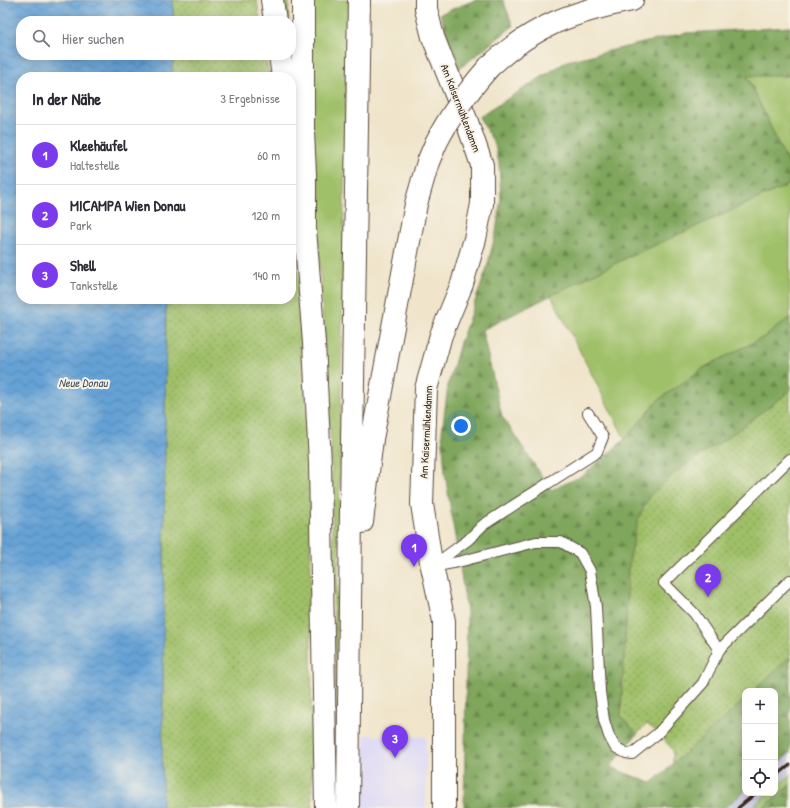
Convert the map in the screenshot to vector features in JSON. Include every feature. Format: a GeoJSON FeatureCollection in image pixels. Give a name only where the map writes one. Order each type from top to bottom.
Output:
{"type":"FeatureCollection","features":[{"type":"Feature","properties":{"kind":"main road"},"geometry":{"type":"LineString","coordinates":[[272,0],[274,16]]}},
{"type":"Feature","properties":{"kind":"main road"},"geometry":{"type":"LineString","coordinates":[[303,0],[303,132],[306,174],[305,229],[314,343],[320,464],[326,808]]}},
{"type":"Feature","properties":{"kind":"main road"},"geometry":{"type":"LineString","coordinates":[[348,808],[351,492],[359,0]]}},
{"type":"Feature","properties":{"kind":"main road","name":"Am Kaisermühlendamm"},"geometry":{"type":"LineString","coordinates":[[426,0],[426,9],[433,37],[467,122],[482,166],[482,204],[476,239],[462,284],[441,335],[426,389],[422,504],[432,566],[444,621],[444,808]]}},
{"type":"Feature","properties":{"kind":"main road"},"geometry":{"type":"LineString","coordinates":[[350,602],[365,507],[372,439],[416,204],[428,162],[436,143],[458,105],[489,67],[524,38],[557,21],[586,11],[632,0]]}},
{"type":"Feature","properties":{"kind":"main road"},"geometry":{"type":"LineString","coordinates":[[281,60],[282,72]]}},
{"type":"Feature","properties":{"kind":"main road"},"geometry":{"type":"LineString","coordinates":[[296,179],[305,229]]}},
{"type":"Feature","properties":{"kind":"lane"},"geometry":{"type":"LineString","coordinates":[[432,566],[468,540],[483,525],[597,452],[603,437],[588,413]]}},
{"type":"Feature","properties":{"kind":"lane"},"geometry":{"type":"LineString","coordinates":[[719,650],[694,613],[664,583],[790,459]]}},
{"type":"Feature","properties":{"kind":"lane"},"geometry":{"type":"LineString","coordinates":[[432,566],[458,562],[536,542],[561,542],[580,553],[590,571],[596,607],[600,692],[604,720],[609,736],[615,747],[626,753],[632,754],[658,733],[703,683],[719,650],[790,580]]}},
{"type":"Feature","properties":{"kind":"shaded area"},"geometry":{"type":"Polygon","coordinates":[[[364,735],[426,737],[426,808],[363,808],[364,735]]]}},
{"type":"Feature","properties":{"kind":"shaded area"},"geometry":{"type":"Polygon","coordinates":[[[790,753],[790,775],[778,785],[778,763],[790,753]]]}},
{"type":"Feature","properties":{"kind":"shaded area"},"geometry":{"type":"Polygon","coordinates":[[[742,793],[742,796],[765,796],[751,808],[724,808],[742,793]]]}},
{"type":"Feature","properties":{"kind":"green space"},"geometry":{"type":"Polygon","coordinates":[[[173,0],[257,0],[259,16],[173,16],[173,0]]]}},
{"type":"Feature","properties":{"kind":"green space"},"geometry":{"type":"Polygon","coordinates":[[[281,0],[289,0],[288,16],[283,16],[281,0]]]}},
{"type":"Feature","properties":{"kind":"green space"},"geometry":{"type":"Polygon","coordinates":[[[312,0],[349,0],[345,128],[336,713],[331,445],[311,132],[312,0]]]}},
{"type":"Feature","properties":{"kind":"green space"},"geometry":{"type":"Polygon","coordinates":[[[475,0],[503,0],[513,26],[459,69],[440,14],[475,0]]]}},
{"type":"Feature","properties":{"kind":"green space"},"geometry":{"type":"Polygon","coordinates":[[[790,27],[790,76],[747,76],[790,169],[790,184],[624,259],[482,330],[502,416],[551,490],[582,476],[625,439],[657,401],[705,367],[766,336],[790,317],[790,391],[734,433],[677,471],[628,569],[621,716],[637,734],[610,767],[651,783],[742,702],[742,793],[724,808],[464,808],[467,612],[445,474],[442,432],[448,385],[460,343],[486,271],[496,232],[501,198],[499,164],[495,145],[479,117],[567,61],[685,33],[790,27]]]}},
{"type":"Feature","properties":{"kind":"green space"},"geometry":{"type":"Polygon","coordinates":[[[173,60],[266,60],[269,72],[172,72],[173,60]]]}},
{"type":"Feature","properties":{"kind":"green space"},"geometry":{"type":"Polygon","coordinates":[[[747,75],[790,76],[790,169],[747,75]]]}},
{"type":"Feature","properties":{"kind":"green space"},"geometry":{"type":"Polygon","coordinates":[[[790,184],[790,317],[766,336],[705,367],[657,401],[625,439],[551,295],[624,259],[790,184]]]}},
{"type":"Feature","properties":{"kind":"green space"},"geometry":{"type":"Polygon","coordinates":[[[296,253],[310,460],[312,808],[162,808],[166,304],[296,304],[296,253]]]}},
{"type":"Feature","properties":{"kind":"green space"},"geometry":{"type":"Polygon","coordinates":[[[790,391],[790,657],[756,688],[742,688],[742,702],[673,764],[673,750],[658,733],[647,724],[637,734],[621,717],[628,569],[638,519],[651,494],[677,471],[734,433],[790,391]]]}},
{"type":"Feature","properties":{"kind":"green space"},"geometry":{"type":"Polygon","coordinates":[[[790,657],[790,753],[778,763],[778,688],[756,688],[790,657]]]}},
{"type":"Feature","properties":{"kind":"green space"},"geometry":{"type":"Polygon","coordinates":[[[790,775],[790,785],[778,795],[778,785],[790,775]]]}},
{"type":"Feature","properties":{"kind":"green space"},"geometry":{"type":"Polygon","coordinates":[[[790,785],[790,808],[763,808],[778,796],[790,785]]]}},
{"type":"Feature","properties":{"kind":"green space"},"geometry":{"type":"Polygon","coordinates":[[[765,796],[777,796],[763,808],[751,808],[765,796]]]}},
{"type":"Feature","properties":{"kind":"water","name":"Neue Donau"},"geometry":{"type":"Polygon","coordinates":[[[0,0],[173,0],[173,16],[16,16],[16,60],[173,60],[172,72],[16,72],[16,304],[166,304],[162,808],[0,808],[0,0]]]}},
{"type":"Feature","properties":{"kind":"railway"},"geometry":{"type":"LineString","coordinates":[[778,775],[790,765]]}},
{"type":"Feature","properties":{"kind":"railway"},"geometry":{"type":"LineString","coordinates":[[738,808],[752,796]]}},
{"type":"Feature","properties":{"kind":"place","name":"Kleehäufel"},"geometry":{"type":"Point","coordinates":[414,567]}},
{"type":"Feature","properties":{"kind":"place","name":"MICAMPA Wien Donau"},"geometry":{"type":"Point","coordinates":[708,597]}},
{"type":"Feature","properties":{"kind":"place","name":"Shell"},"geometry":{"type":"Point","coordinates":[395,758]}}]}
